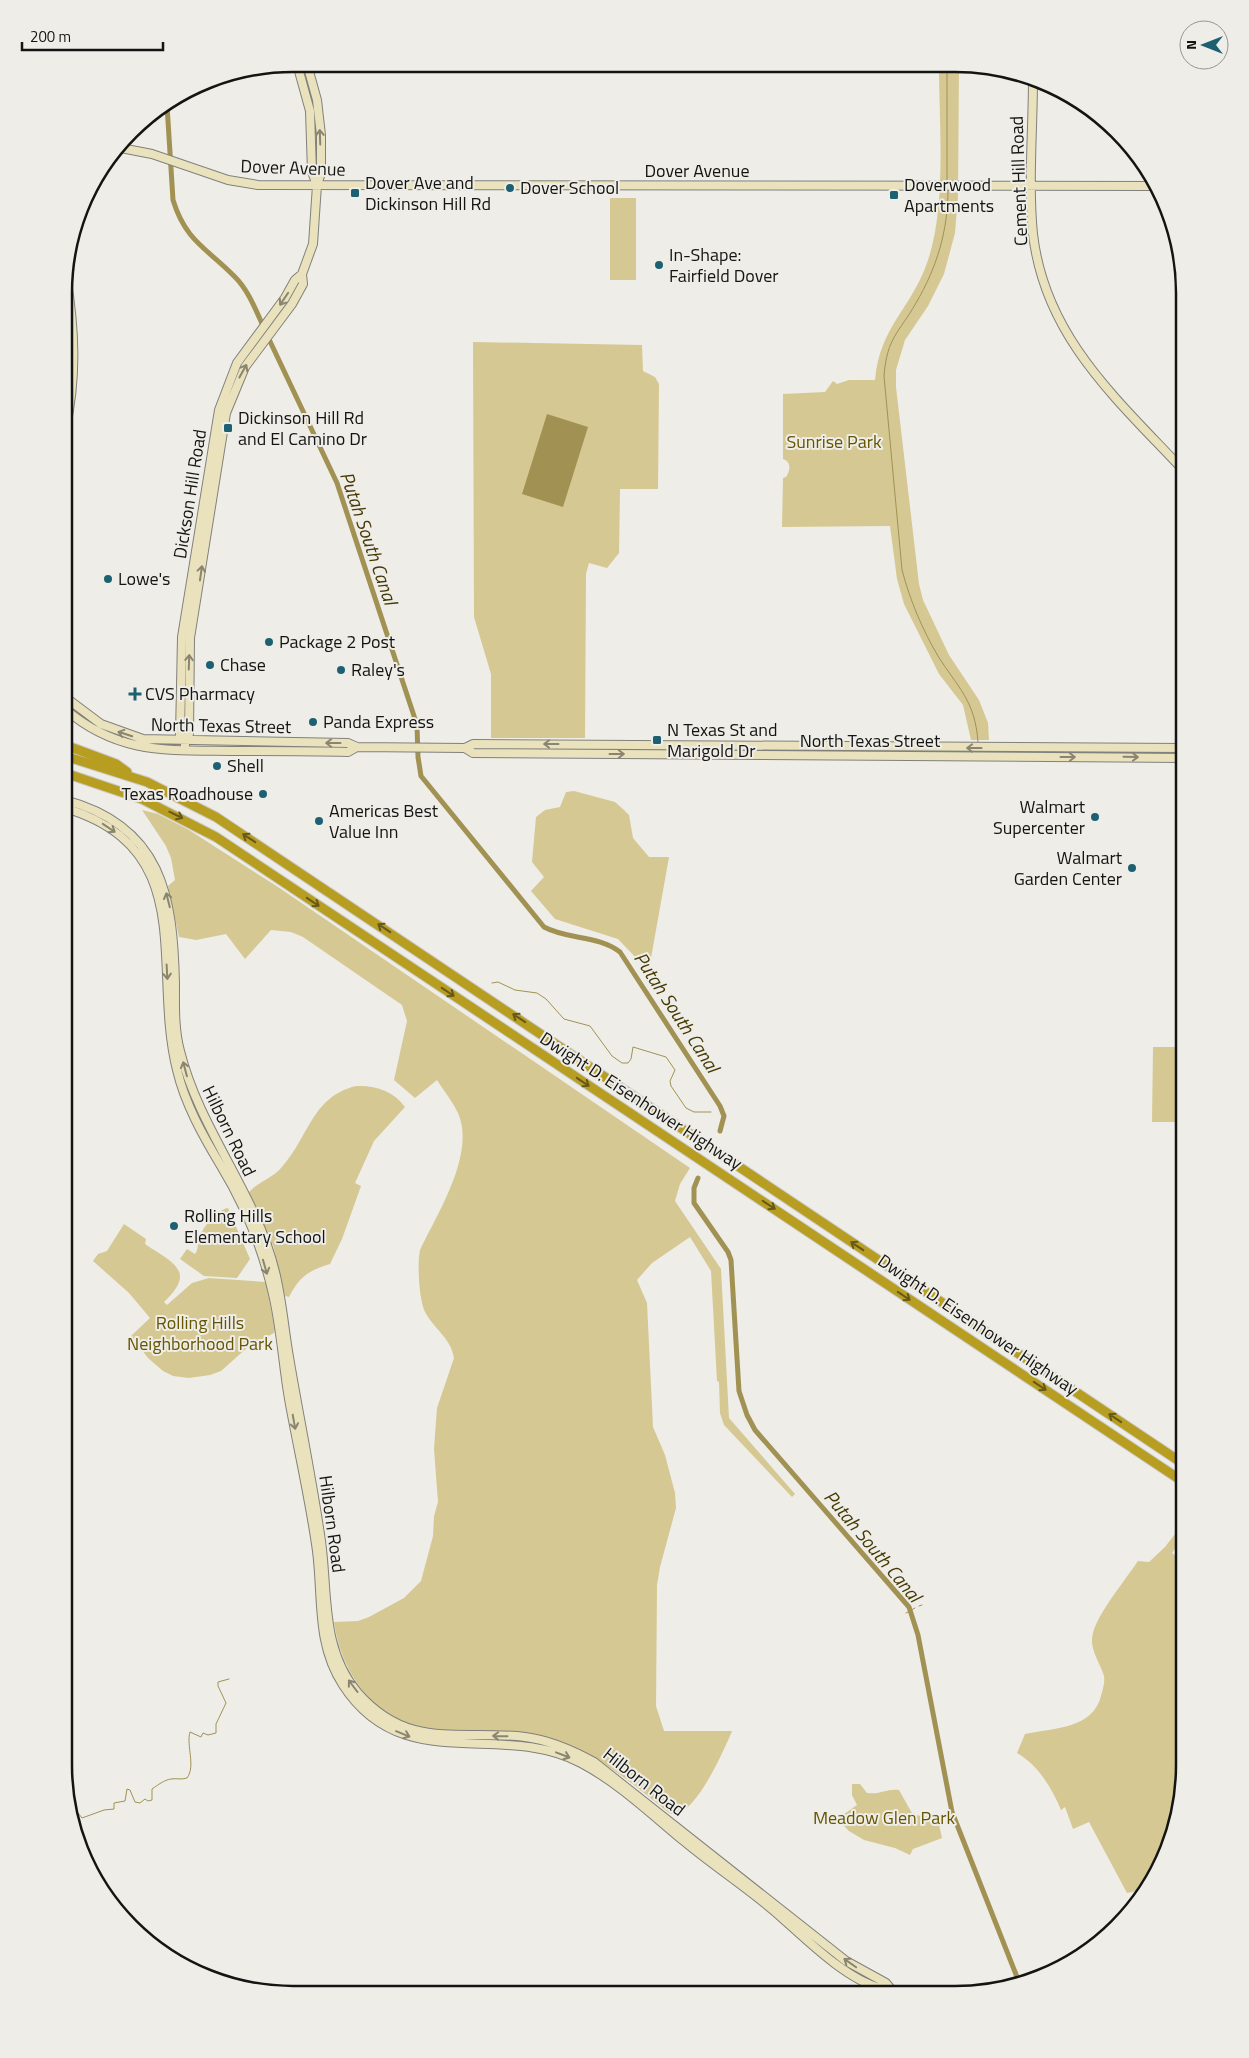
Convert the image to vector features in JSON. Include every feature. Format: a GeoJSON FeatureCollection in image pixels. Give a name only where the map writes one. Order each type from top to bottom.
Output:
{"type":"FeatureCollection","features":[{"type":"Feature","properties":{"kind":"highway"},"geometry":{"type":"LineString","coordinates":[[72,747],[116,764],[135,778]]}},
{"type":"Feature","properties":{"kind":"highway","name":"Dwight D. Eisenhower Highway"},"geometry":{"type":"LineString","coordinates":[[72,758],[135,778],[172,794],[216,817],[1176,1459]]}},
{"type":"Feature","properties":{"kind":"highway","name":"Dwight D. Eisenhower Highway"},"geometry":{"type":"LineString","coordinates":[[72,775],[142,799],[216,836],[1176,1477]]}},
{"type":"Feature","properties":{"kind":"street","name":"Dickson Hill Road"},"geometry":{"type":"LineString","coordinates":[[299,72],[310,111],[312,172],[317,185]]}},
{"type":"Feature","properties":{"kind":"street","name":"Dickson Hill Road"},"geometry":{"type":"LineString","coordinates":[[185,750],[185,741],[188,734],[190,638],[226,413],[238,381],[303,284],[302,274],[313,244],[317,185],[321,173],[320,123],[309,72]]}},
{"type":"Feature","properties":{"kind":"street","name":"Cement Hill Road"},"geometry":{"type":"LineString","coordinates":[[1033,86],[1033,233],[1038,263],[1047,292],[1062,328],[1094,373],[1176,462]]}},
{"type":"Feature","properties":{"kind":"street","name":"Dover Avenue"},"geometry":{"type":"LineString","coordinates":[[125,150],[166,158],[247,184],[1149,186]]}},
{"type":"Feature","properties":{"kind":"street","name":"Dickson Hill Road"},"geometry":{"type":"LineString","coordinates":[[185,741],[180,734],[182,636],[216,424],[230,378],[246,350],[295,280],[302,274]]}},
{"type":"Feature","properties":{"kind":"street"},"geometry":{"type":"LineString","coordinates":[[72,316],[75,357],[72,395]]}},
{"type":"Feature","properties":{"kind":"street","name":"North Texas Street"},"geometry":{"type":"LineString","coordinates":[[72,703],[92,719],[119,732],[143,739],[185,741],[348,743],[357,747],[418,748],[465,748],[473,744],[1176,748]]}},
{"type":"Feature","properties":{"kind":"street","name":"North Texas Street"},"geometry":{"type":"LineString","coordinates":[[72,714],[87,726],[116,740],[149,749],[348,752],[357,747]]}},
{"type":"Feature","properties":{"kind":"street","name":"North Texas Street"},"geometry":{"type":"LineString","coordinates":[[465,748],[473,753],[1176,758]]}},
{"type":"Feature","properties":{"kind":"street","name":"Hilborn Road"},"geometry":{"type":"LineString","coordinates":[[72,802],[99,812],[129,833],[149,856],[167,894],[172,923],[178,1047],[198,1106],[253,1213],[274,1267],[320,1529],[325,1566],[328,1626],[338,1659],[352,1686],[379,1712],[415,1730],[447,1736],[524,1737],[571,1750],[594,1762],[846,1961],[888,1986]]}},
{"type":"Feature","properties":{"kind":"street","name":"Hilborn Road"},"geometry":{"type":"LineString","coordinates":[[72,811],[100,822],[123,838],[142,859],[159,896],[164,923],[170,1029],[175,1062],[188,1102],[250,1224],[272,1291],[317,1555],[323,1637],[330,1661],[349,1694],[375,1719],[389,1728],[412,1738],[445,1744],[524,1745],[554,1752],[579,1762],[640,1804],[842,1968],[874,1986]]}},
{"type":"Feature","properties":{"kind":"green space","name":"Sunrise Park"},"geometry":{"type":"Polygon","coordinates":[[[939,72],[959,72],[958,196],[955,233],[944,274],[928,306],[905,340],[896,370],[896,387],[919,584],[923,600],[949,655],[979,700],[988,723],[989,740],[971,740],[963,705],[939,674],[904,604],[897,579],[890,526],[782,527],[783,478],[786,477],[789,469],[788,462],[783,459],[783,394],[825,392],[833,381],[837,384],[849,380],[875,380],[883,345],[889,331],[920,279],[933,241],[940,192],[939,72]]]}},
{"type":"Feature","properties":{"kind":"green space"},"geometry":{"type":"Polygon","coordinates":[[[610,198],[636,198],[636,280],[610,280],[610,198]]]}},
{"type":"Feature","properties":{"kind":"green space"},"geometry":{"type":"Polygon","coordinates":[[[473,342],[642,345],[643,371],[655,377],[659,384],[658,489],[620,489],[619,553],[607,568],[589,563],[586,574],[585,738],[491,738],[491,674],[474,617],[473,342]]]}},
{"type":"Feature","properties":{"kind":"green space"},"geometry":{"type":"Polygon","coordinates":[[[574,791],[615,802],[629,815],[633,838],[649,857],[669,857],[648,975],[639,961],[618,939],[555,919],[531,891],[544,877],[532,862],[536,817],[545,810],[560,807],[566,792],[574,791]]]}},
{"type":"Feature","properties":{"kind":"green space"},"geometry":{"type":"Polygon","coordinates":[[[142,810],[158,814],[189,830],[278,887],[690,1168],[680,1184],[675,1201],[721,1269],[729,1418],[795,1494],[792,1497],[724,1425],[720,1413],[719,1382],[717,1381],[711,1271],[690,1237],[652,1263],[637,1280],[647,1303],[653,1427],[665,1455],[675,1493],[676,1508],[657,1585],[656,1706],[664,1731],[732,1731],[706,1783],[688,1807],[678,1813],[669,1813],[603,1763],[574,1747],[544,1737],[516,1733],[445,1733],[423,1730],[403,1723],[385,1712],[369,1698],[356,1682],[346,1663],[334,1622],[358,1621],[404,1598],[421,1581],[433,1536],[434,1516],[438,1502],[434,1449],[437,1408],[454,1358],[446,1339],[425,1312],[419,1281],[419,1256],[420,1250],[452,1183],[462,1147],[462,1129],[456,1109],[437,1080],[415,1098],[394,1080],[407,1021],[402,1005],[303,937],[291,932],[271,930],[245,959],[226,934],[196,940],[179,937],[168,886],[175,880],[171,858],[166,846],[142,810]]]}},
{"type":"Feature","properties":{"kind":"green space"},"geometry":{"type":"Polygon","coordinates":[[[1153,1047],[1176,1047],[1176,1122],[1152,1122],[1153,1047]]]}},
{"type":"Feature","properties":{"kind":"green space"},"geometry":{"type":"Polygon","coordinates":[[[356,1086],[377,1088],[390,1093],[401,1101],[405,1107],[374,1141],[355,1183],[361,1186],[342,1239],[330,1264],[305,1275],[289,1297],[285,1296],[273,1245],[268,1241],[248,1194],[255,1186],[281,1168],[312,1120],[329,1099],[341,1091],[356,1086]]]}},
{"type":"Feature","properties":{"kind":"green space"},"geometry":{"type":"Polygon","coordinates":[[[228,1208],[250,1259],[237,1278],[204,1276],[180,1259],[187,1249],[195,1254],[198,1241],[206,1225],[219,1212],[228,1208]]]}},
{"type":"Feature","properties":{"kind":"green space","name":"Rolling Hills Neighborhood Park"},"geometry":{"type":"Polygon","coordinates":[[[124,1224],[146,1239],[145,1244],[177,1268],[180,1275],[179,1283],[164,1302],[167,1305],[192,1283],[209,1278],[266,1282],[275,1329],[274,1333],[249,1346],[221,1371],[210,1375],[189,1378],[173,1376],[163,1371],[148,1358],[131,1336],[150,1318],[129,1293],[93,1261],[98,1254],[107,1251],[124,1224]]]}},
{"type":"Feature","properties":{"kind":"green space"},"geometry":{"type":"Polygon","coordinates":[[[1176,1533],[1176,1547],[1172,1553],[1176,1556],[1175,1794],[1165,1836],[1154,1862],[1136,1891],[1127,1893],[1089,1822],[1073,1829],[1065,1807],[1061,1810],[1044,1778],[1025,1758],[1017,1753],[1025,1734],[1059,1728],[1081,1721],[1097,1707],[1104,1678],[1092,1644],[1096,1625],[1106,1606],[1138,1561],[1149,1562],[1165,1547],[1176,1533]]]}},
{"type":"Feature","properties":{"kind":"green space","name":"Meadow Glen Park"},"geometry":{"type":"Polygon","coordinates":[[[852,1784],[860,1784],[867,1793],[899,1790],[913,1815],[933,1817],[934,1821],[938,1820],[942,1838],[913,1849],[910,1855],[895,1848],[864,1840],[849,1831],[837,1819],[857,1805],[852,1795],[852,1784]]]}},
{"type":"Feature","properties":{"kind":"shaded area"},"geometry":{"type":"Polygon","coordinates":[[[547,414],[588,427],[563,507],[522,494],[547,414]]]}},
{"type":"Feature","properties":{"kind":"waterway"},"geometry":{"type":"LineString","coordinates":[[947,72],[947,183]]}},
{"type":"Feature","properties":{"kind":"waterway","name":"Putah South Canal"},"geometry":{"type":"LineString","coordinates":[[167,112],[173,200],[178,214],[184,226],[198,243],[225,267],[244,288],[264,328]]}},
{"type":"Feature","properties":{"kind":"waterway"},"geometry":{"type":"LineString","coordinates":[[948,189],[946,219],[940,248],[930,276],[891,344],[884,376],[902,570],[922,625],[938,656],[959,686],[969,705],[973,715],[978,742]]}},
{"type":"Feature","properties":{"kind":"waterway","name":"Putah South Canal"},"geometry":{"type":"LineString","coordinates":[[267,335],[337,483],[417,725],[418,757],[421,776],[544,927],[563,934],[593,940],[620,952],[720,1106],[724,1116],[720,1131]]}},
{"type":"Feature","properties":{"kind":"waterway"},"geometry":{"type":"LineString","coordinates":[[492,983],[498,982],[515,990],[537,993],[546,999],[564,1019],[590,1026],[612,1056],[622,1063],[628,1063],[631,1059],[633,1047],[666,1057],[675,1070],[670,1081],[671,1086],[686,1108],[694,1112],[711,1112]]}},
{"type":"Feature","properties":{"kind":"waterway","name":"Putah South Canal"},"geometry":{"type":"LineString","coordinates":[[698,1178],[694,1188],[694,1203],[728,1252],[731,1260],[739,1391],[747,1415],[755,1430],[909,1607],[918,1635],[952,1812],[1017,1977]]}},
{"type":"Feature","properties":{"kind":"waterway","name":"Putah South Canal"},"geometry":{"type":"LineString","coordinates":[[906,1613],[915,1608]]}},
{"type":"Feature","properties":{"kind":"waterway"},"geometry":{"type":"LineString","coordinates":[[78,1813],[82,1818],[104,1810],[114,1809],[114,1803],[125,1801],[127,1789],[130,1790],[135,1802],[140,1803],[145,1799],[148,1801],[152,1800],[152,1789],[161,1783],[171,1779],[187,1778],[191,1768],[190,1732],[201,1737],[203,1733],[208,1735],[216,1733],[216,1724],[226,1703],[218,1682],[229,1679]]}},
{"type":"Feature","properties":{"kind":"place","name":"Dover School"},"geometry":{"type":"Point","coordinates":[510,188]}},
{"type":"Feature","properties":{"kind":"place","name":"Dover Ave and Dickinson Hill Rd"},"geometry":{"type":"Point","coordinates":[355,193]}},
{"type":"Feature","properties":{"kind":"place","name":"Doverwood Apartments"},"geometry":{"type":"Point","coordinates":[894,195]}},
{"type":"Feature","properties":{"kind":"place","name":"In-Shape: Fairfield Dover"},"geometry":{"type":"Point","coordinates":[659,265]}},
{"type":"Feature","properties":{"kind":"place","name":"Dickinson Hill Rd and El Camino Dr"},"geometry":{"type":"Point","coordinates":[228,428]}},
{"type":"Feature","properties":{"kind":"place","name":"Lowe's"},"geometry":{"type":"Point","coordinates":[108,579]}},
{"type":"Feature","properties":{"kind":"place","name":"Package 2 Post"},"geometry":{"type":"Point","coordinates":[269,642]}},
{"type":"Feature","properties":{"kind":"place","name":"Chase"},"geometry":{"type":"Point","coordinates":[210,665]}},
{"type":"Feature","properties":{"kind":"place","name":"Raley's"},"geometry":{"type":"Point","coordinates":[341,670]}},
{"type":"Feature","properties":{"kind":"place","name":"CVS Pharmacy"},"geometry":{"type":"Point","coordinates":[135,694]}},
{"type":"Feature","properties":{"kind":"place","name":"Panda Express"},"geometry":{"type":"Point","coordinates":[313,722]}},
{"type":"Feature","properties":{"kind":"place","name":"N Texas St and Marigold Dr"},"geometry":{"type":"Point","coordinates":[657,740]}},
{"type":"Feature","properties":{"kind":"place","name":"Shell"},"geometry":{"type":"Point","coordinates":[217,766]}},
{"type":"Feature","properties":{"kind":"place","name":"Texas Roadhouse"},"geometry":{"type":"Point","coordinates":[263,794]}},
{"type":"Feature","properties":{"kind":"place","name":"Walmart Supercenter"},"geometry":{"type":"Point","coordinates":[1095,817]}},
{"type":"Feature","properties":{"kind":"place","name":"Americas Best Value Inn"},"geometry":{"type":"Point","coordinates":[319,821]}},
{"type":"Feature","properties":{"kind":"place","name":"Walmart Garden Center"},"geometry":{"type":"Point","coordinates":[1132,868]}},
{"type":"Feature","properties":{"kind":"place","name":"Rolling Hills Elementary School"},"geometry":{"type":"Point","coordinates":[174,1226]}}]}
